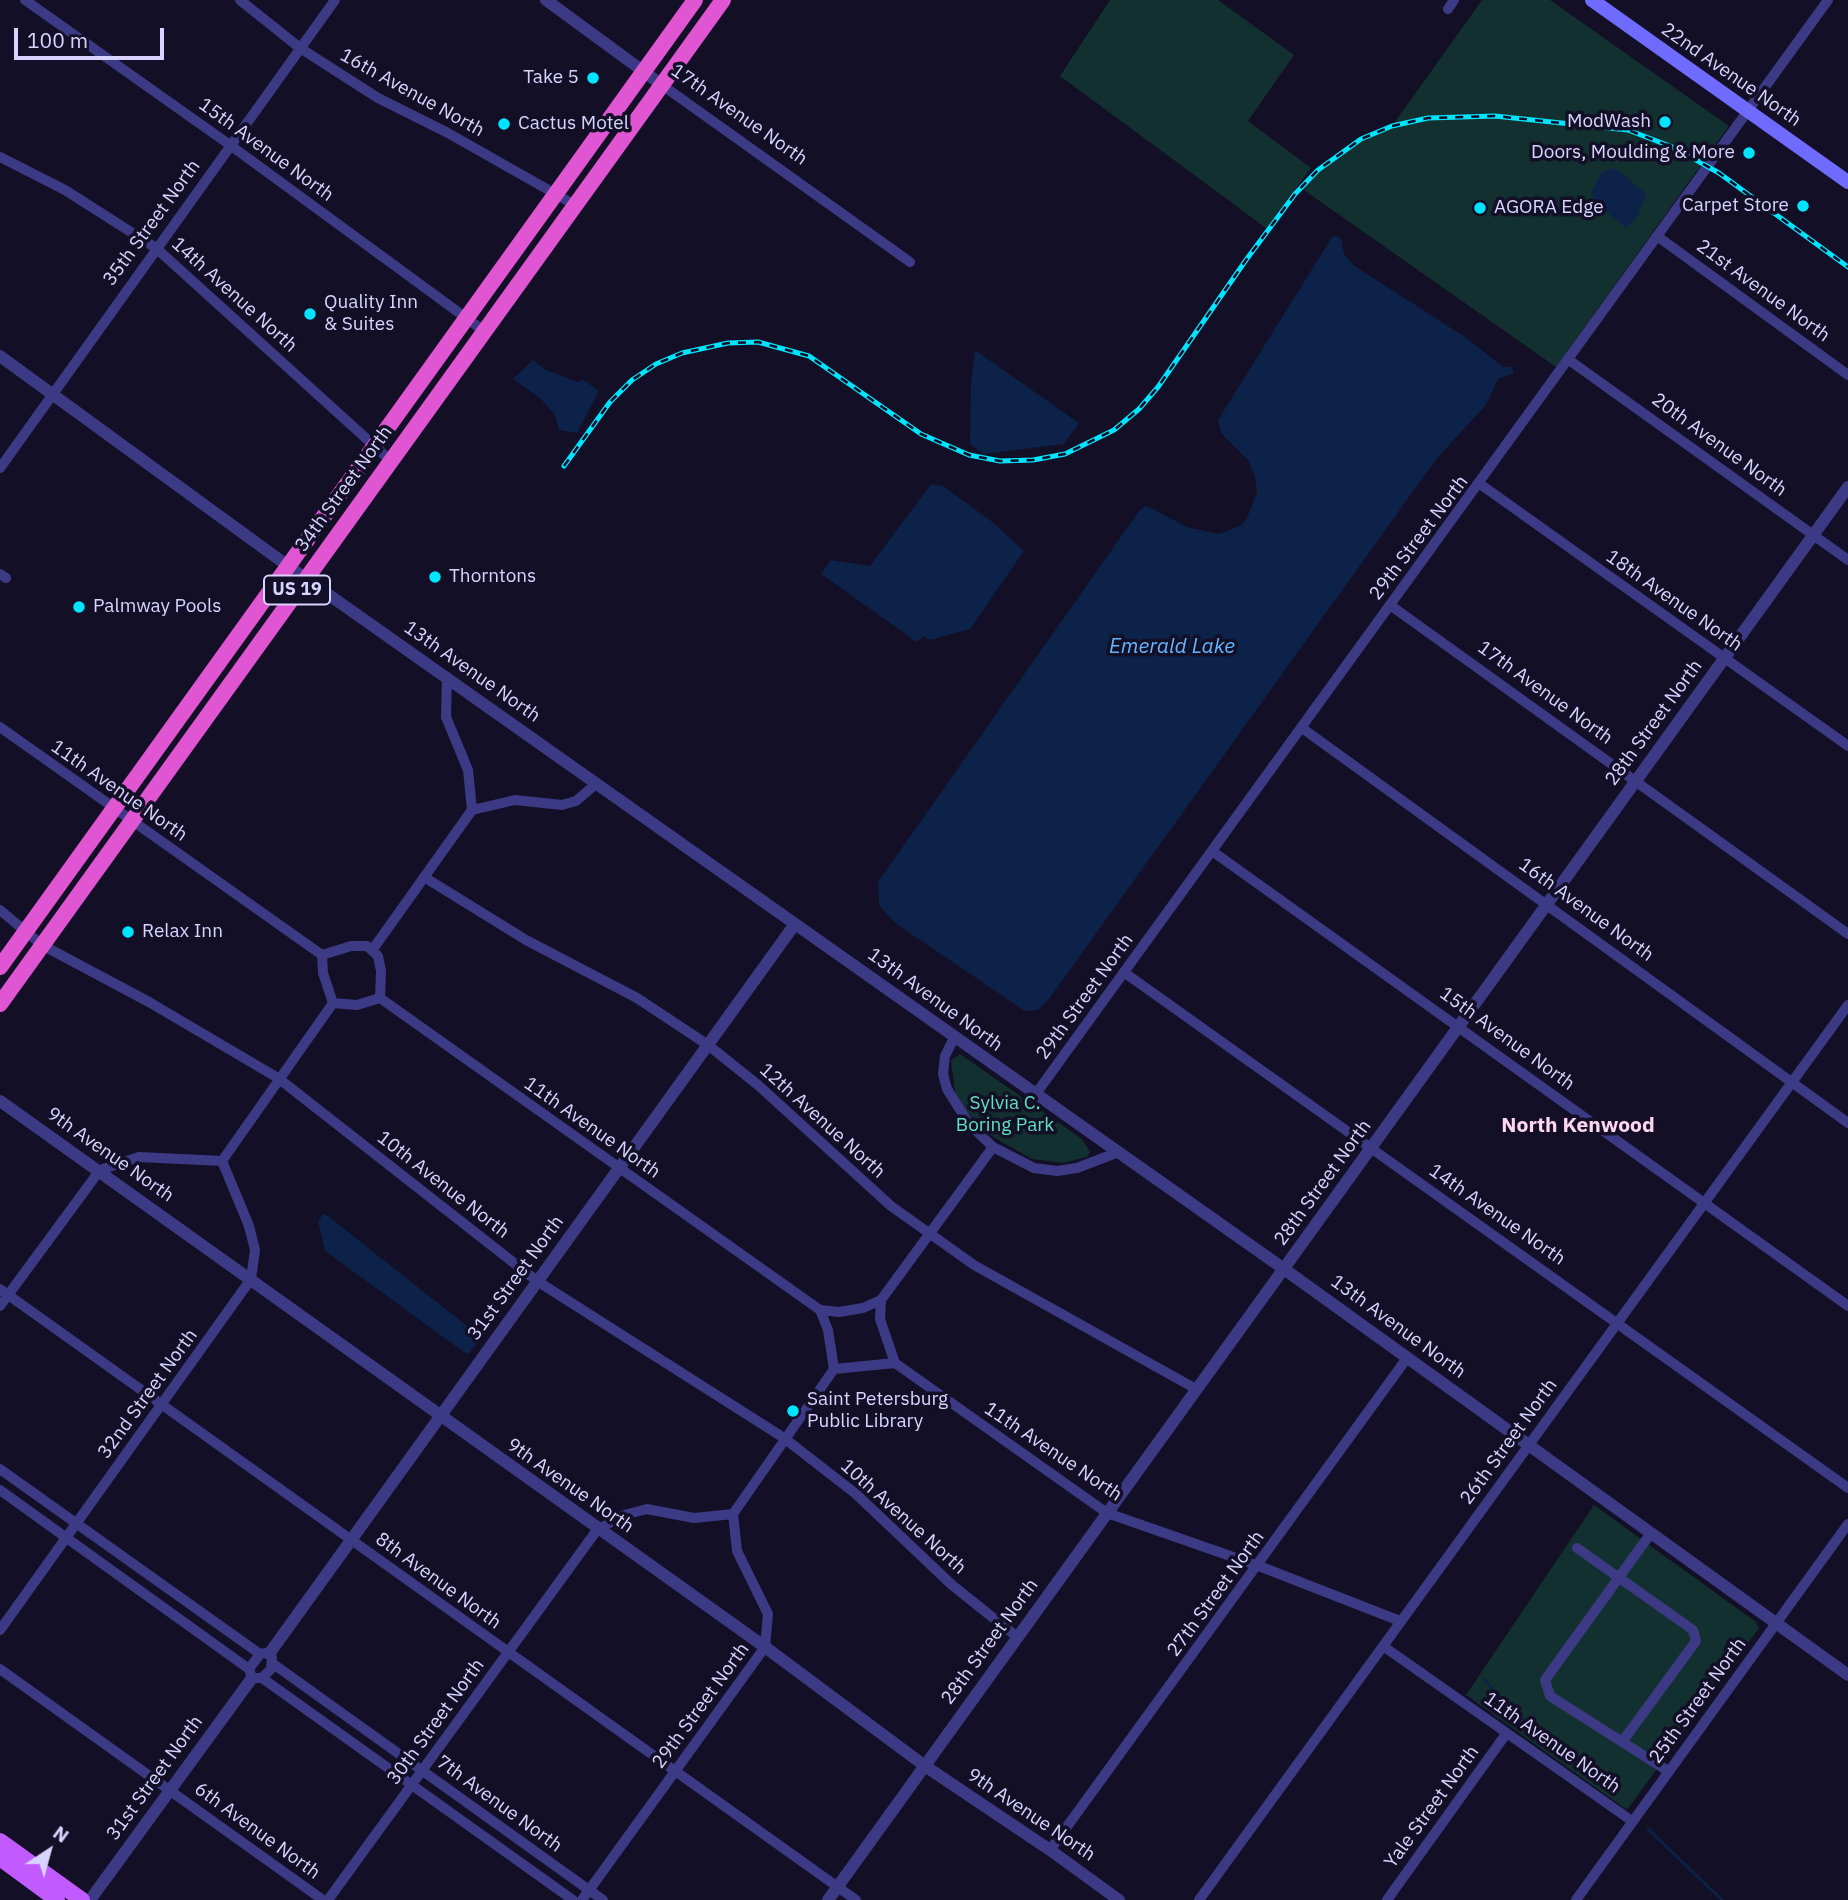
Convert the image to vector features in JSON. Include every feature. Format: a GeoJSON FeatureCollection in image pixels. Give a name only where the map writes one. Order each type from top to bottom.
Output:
{"type":"FeatureCollection","features":[{"type":"Feature","properties":{"kind":"highway","name":"34th Street North"},"geometry":{"type":"LineString","coordinates":[[0,967],[695,0]]}},
{"type":"Feature","properties":{"kind":"highway","name":"34th Street North"},"geometry":{"type":"LineString","coordinates":[[0,1004],[723,0]]}},
{"type":"Feature","properties":{"kind":"highway"},"geometry":{"type":"LineString","coordinates":[[202,687],[219,699]]}},
{"type":"Feature","properties":{"kind":"main road","name":"22nd Avenue North"},"geometry":{"type":"LineString","coordinates":[[1592,0],[1848,182]]}},
{"type":"Feature","properties":{"kind":"main road"},"geometry":{"type":"LineString","coordinates":[[0,1841],[82,1900]]}},
{"type":"Feature","properties":{"kind":"main road"},"geometry":{"type":"LineString","coordinates":[[0,1858],[57,1900]]}},
{"type":"Feature","properties":{"kind":"street","name":"15th Avenue North"},"geometry":{"type":"LineString","coordinates":[[25,0],[230,145],[484,331]]}},
{"type":"Feature","properties":{"kind":"street","name":"16th Avenue North"},"geometry":{"type":"LineString","coordinates":[[240,0],[300,48],[378,98],[575,205]]}},
{"type":"Feature","properties":{"kind":"street","name":"35th Street North"},"geometry":{"type":"LineString","coordinates":[[0,468],[335,0]]}},
{"type":"Feature","properties":{"kind":"street","name":"17th Avenue North"},"geometry":{"type":"LineString","coordinates":[[545,0],[910,261]]}},
{"type":"Feature","properties":{"kind":"street","name":"29th Street North"},"geometry":{"type":"LineString","coordinates":[[1035,1095],[1828,0]]}},
{"type":"Feature","properties":{"kind":"street","name":"14th Avenue North"},"geometry":{"type":"LineString","coordinates":[[0,157],[65,190],[156,247],[391,461]]}},
{"type":"Feature","properties":{"kind":"street","name":"21st Avenue North"},"geometry":{"type":"LineString","coordinates":[[1657,236],[1848,375]]}},
{"type":"Feature","properties":{"kind":"street","name":"13th Avenue North"},"geometry":{"type":"LineString","coordinates":[[0,356],[289,566],[1116,1153],[1284,1269],[1848,1675]]}},
{"type":"Feature","properties":{"kind":"street","name":"20th Avenue North"},"geometry":{"type":"LineString","coordinates":[[1569,360],[1848,560]]}},
{"type":"Feature","properties":{"kind":"street","name":"18th Avenue North"},"geometry":{"type":"LineString","coordinates":[[1480,484],[1848,746]]}},
{"type":"Feature","properties":{"kind":"street","name":"28th Street North"},"geometry":{"type":"LineString","coordinates":[[828,1900],[1848,487]]}},
{"type":"Feature","properties":{"kind":"street","name":"17th Avenue North"},"geometry":{"type":"LineString","coordinates":[[1390,605],[1848,934]]}},
{"type":"Feature","properties":{"kind":"street"},"geometry":{"type":"LineString","coordinates":[[447,677],[446,717],[468,770],[472,810]]}},
{"type":"Feature","properties":{"kind":"street","name":"11th Avenue North"},"geometry":{"type":"LineString","coordinates":[[0,727],[321,955]]}},
{"type":"Feature","properties":{"kind":"street","name":"16th Avenue North"},"geometry":{"type":"LineString","coordinates":[[1302,728],[1848,1122]]}},
{"type":"Feature","properties":{"kind":"street"},"geometry":{"type":"LineString","coordinates":[[373,949],[472,810],[515,800],[562,805],[576,802],[597,783]]}},
{"type":"Feature","properties":{"kind":"street","name":"15th Avenue North"},"geometry":{"type":"LineString","coordinates":[[1212,851],[1848,1306]]}},
{"type":"Feature","properties":{"kind":"street","name":"12th Avenue North"},"geometry":{"type":"LineString","coordinates":[[424,877],[526,940],[637,998],[708,1045],[758,1085],[845,1167],[930,1235],[1032,1300],[1088,1327],[1196,1389]]}},
{"type":"Feature","properties":{"kind":"street","name":"10th Avenue North"},"geometry":{"type":"LineString","coordinates":[[0,910],[42,945],[149,1002],[278,1078],[537,1281],[784,1438],[856,1494],[952,1586],[1016,1636]]}},
{"type":"Feature","properties":{"kind":"street","name":"31st Street North"},"geometry":{"type":"LineString","coordinates":[[267,1657],[795,924]]}},
{"type":"Feature","properties":{"kind":"street"},"geometry":{"type":"LineString","coordinates":[[333,1003],[323,973],[321,955],[351,946],[373,949]]}},
{"type":"Feature","properties":{"kind":"street"},"geometry":{"type":"LineString","coordinates":[[333,1003],[358,1005],[380,998],[381,971],[373,949]]}},
{"type":"Feature","properties":{"kind":"street","name":"14th Avenue North"},"geometry":{"type":"LineString","coordinates":[[1125,973],[1848,1488]]}},
{"type":"Feature","properties":{"kind":"street","name":"11th Avenue North"},"geometry":{"type":"LineString","coordinates":[[380,998],[820,1310]]}},
{"type":"Feature","properties":{"kind":"street"},"geometry":{"type":"LineString","coordinates":[[222,1161],[333,1003]]}},
{"type":"Feature","properties":{"kind":"street","name":"26th Street North"},"geometry":{"type":"LineString","coordinates":[[1199,1900],[1848,1005]]}},
{"type":"Feature","properties":{"kind":"street"},"geometry":{"type":"LineString","coordinates":[[954,1038],[945,1056],[943,1074],[947,1089],[969,1124],[993,1147],[1034,1168],[1057,1171],[1077,1168],[1116,1153]]}},
{"type":"Feature","properties":{"kind":"street","name":"9th Avenue North"},"geometry":{"type":"LineString","coordinates":[[0,1101],[100,1170],[597,1530],[765,1647],[925,1766],[1119,1900]]}},
{"type":"Feature","properties":{"kind":"street"},"geometry":{"type":"LineString","coordinates":[[597,1530],[624,1515],[647,1509],[694,1518],[733,1514],[834,1369],[828,1330],[820,1310],[839,1312],[863,1308],[881,1300],[993,1147]]}},
{"type":"Feature","properties":{"kind":"street"},"geometry":{"type":"LineString","coordinates":[[0,1307],[4,1292],[100,1170],[139,1157],[222,1161]]}},
{"type":"Feature","properties":{"kind":"street"},"geometry":{"type":"LineString","coordinates":[[222,1161],[249,1226],[255,1250],[251,1279]]}},
{"type":"Feature","properties":{"kind":"street","name":"32nd Street North"},"geometry":{"type":"LineString","coordinates":[[0,1630],[251,1279]]}},
{"type":"Feature","properties":{"kind":"street","name":"8th Avenue North"},"geometry":{"type":"LineString","coordinates":[[4,1292],[856,1900]]}},
{"type":"Feature","properties":{"kind":"street"},"geometry":{"type":"LineString","coordinates":[[834,1369],[895,1363],[880,1319],[881,1300]]}},
{"type":"Feature","properties":{"kind":"street","name":"27th Street North"},"geometry":{"type":"LineString","coordinates":[[1050,1850],[1259,1566],[1407,1358]]}},
{"type":"Feature","properties":{"kind":"street","name":"11th Avenue North"},"geometry":{"type":"LineString","coordinates":[[895,1363],[1107,1513],[1259,1566],[1400,1621]]}},
{"type":"Feature","properties":{"kind":"street","name":"7th Avenue North"},"geometry":{"type":"LineString","coordinates":[[0,1469],[267,1657],[603,1900]]}},
{"type":"Feature","properties":{"kind":"street","name":"7th Avenue North"},"geometry":{"type":"LineString","coordinates":[[0,1490],[254,1675],[573,1900]]}},
{"type":"Feature","properties":{"kind":"street","name":"29th Street North"},"geometry":{"type":"LineString","coordinates":[[582,1900],[765,1647],[768,1614],[737,1551],[733,1514]]}},
{"type":"Feature","properties":{"kind":"street","name":"25th Street North"},"geometry":{"type":"LineString","coordinates":[[1576,1900],[1848,1524]]}},
{"type":"Feature","properties":{"kind":"street","name":"30th Street North"},"geometry":{"type":"LineString","coordinates":[[328,1900],[597,1530]]}},
{"type":"Feature","properties":{"kind":"street"},"geometry":{"type":"LineString","coordinates":[[1651,1533],[1545,1680],[1550,1696],[1668,1771]]}},
{"type":"Feature","properties":{"kind":"street"},"geometry":{"type":"LineString","coordinates":[[1577,1548],[1693,1630],[1696,1641],[1622,1741]]}},
{"type":"Feature","properties":{"kind":"street","name":"11th Avenue North"},"geometry":{"type":"LineString","coordinates":[[1383,1646],[1632,1821]]}},
{"type":"Feature","properties":{"kind":"street"},"geometry":{"type":"LineString","coordinates":[[254,1675],[267,1657]]}},
{"type":"Feature","properties":{"kind":"street"},"geometry":{"type":"LineString","coordinates":[[254,1675],[267,1657]]}},
{"type":"Feature","properties":{"kind":"street","name":"6th Avenue North"},"geometry":{"type":"LineString","coordinates":[[0,1669],[323,1900]]}},
{"type":"Feature","properties":{"kind":"street","name":"31st Street North"},"geometry":{"type":"LineString","coordinates":[[90,1900],[254,1675]]}},
{"type":"Feature","properties":{"kind":"street","name":"Yale Street North"},"geometry":{"type":"LineString","coordinates":[[1387,1900],[1506,1734]]}},
{"type":"Feature","properties":{"kind":"green space"},"geometry":{"type":"Polygon","coordinates":[[[1110,0],[1218,0],[1294,55],[1248,121],[1311,168],[1266,228],[1060,76],[1110,0]]]}},
{"type":"Feature","properties":{"kind":"green space"},"geometry":{"type":"Polygon","coordinates":[[[1482,0],[1550,0],[1729,126],[1556,367],[1301,188],[1339,154],[1392,126],[1482,0]]]}},
{"type":"Feature","properties":{"kind":"green space","name":"Sylvia C. Boring Park"},"geometry":{"type":"Polygon","coordinates":[[[960,1054],[1082,1139],[1090,1152],[1087,1157],[1063,1163],[1032,1159],[988,1134],[967,1112],[955,1092],[951,1060],[960,1054]]]}},
{"type":"Feature","properties":{"kind":"green space"},"geometry":{"type":"Polygon","coordinates":[[[1594,1505],[1756,1622],[1759,1628],[1627,1810],[1466,1695],[1594,1505]]]}},
{"type":"Feature","properties":{"kind":"water"},"geometry":{"type":"Polygon","coordinates":[[[1615,168],[1646,194],[1638,216],[1626,228],[1596,203],[1591,192],[1602,172],[1615,168]]]}},
{"type":"Feature","properties":{"kind":"water","name":"Emerald Lake"},"geometry":{"type":"Polygon","coordinates":[[[1332,237],[1341,239],[1344,254],[1353,265],[1465,337],[1503,367],[1512,367],[1514,373],[1498,379],[1486,405],[1437,458],[1049,999],[1038,1010],[1025,1011],[895,923],[879,905],[878,882],[1139,511],[1146,506],[1187,527],[1219,534],[1240,526],[1246,520],[1257,493],[1255,476],[1248,460],[1221,433],[1218,420],[1332,237]]]}},
{"type":"Feature","properties":{"kind":"water"},"geometry":{"type":"Polygon","coordinates":[[[975,350],[1079,423],[1064,444],[984,454],[970,444],[971,382],[975,350]]]}},
{"type":"Feature","properties":{"kind":"water"},"geometry":{"type":"Polygon","coordinates":[[[533,360],[544,369],[577,382],[584,380],[599,391],[577,433],[559,430],[555,415],[540,398],[513,379],[533,360]]]}},
{"type":"Feature","properties":{"kind":"water"},"geometry":{"type":"Polygon","coordinates":[[[931,484],[943,486],[991,521],[1024,551],[970,629],[930,640],[924,636],[917,642],[821,574],[831,560],[870,566],[931,484]]]}},
{"type":"Feature","properties":{"kind":"water"},"geometry":{"type":"Polygon","coordinates":[[[324,1213],[481,1337],[468,1355],[325,1251],[318,1221],[324,1213]]]}},
{"type":"Feature","properties":{"kind":"waterway"},"geometry":{"type":"LineString","coordinates":[[1484,1679],[1506,1705],[1577,1764]]}},
{"type":"Feature","properties":{"kind":"waterway"},"geometry":{"type":"LineString","coordinates":[[1648,1829],[1722,1900]]}},
{"type":"Feature","properties":{"kind":"railway"},"geometry":{"type":"LineString","coordinates":[[564,466],[610,402],[632,380],[656,364],[682,353],[728,343],[758,342],[809,356],[921,434],[969,455],[1000,461],[1033,460],[1065,454],[1114,430],[1139,409],[1158,387],[1295,194],[1318,170],[1361,139],[1392,126],[1428,118],[1495,116],[1628,130],[1675,148],[1719,173],[1848,267]]}},
{"type":"Feature","properties":{"kind":"place","name":"Take 5"},"geometry":{"type":"Point","coordinates":[593,78]}},
{"type":"Feature","properties":{"kind":"place","name":"ModWash"},"geometry":{"type":"Point","coordinates":[1665,122]}},
{"type":"Feature","properties":{"kind":"place","name":"Cactus Motel"},"geometry":{"type":"Point","coordinates":[504,124]}},
{"type":"Feature","properties":{"kind":"place","name":"Doors, Moulding & More"},"geometry":{"type":"Point","coordinates":[1749,153]}},
{"type":"Feature","properties":{"kind":"place","name":"Carpet Store"},"geometry":{"type":"Point","coordinates":[1803,206]}},
{"type":"Feature","properties":{"kind":"place","name":"AGORA Edge"},"geometry":{"type":"Point","coordinates":[1480,208]}},
{"type":"Feature","properties":{"kind":"place","name":"Quality Inn & Suites"},"geometry":{"type":"Point","coordinates":[310,314]}},
{"type":"Feature","properties":{"kind":"place","name":"Thorntons"},"geometry":{"type":"Point","coordinates":[435,577]}},
{"type":"Feature","properties":{"kind":"place","name":"Palmway Pools"},"geometry":{"type":"Point","coordinates":[79,607]}},
{"type":"Feature","properties":{"kind":"place","name":"Relax Inn"},"geometry":{"type":"Point","coordinates":[128,932]}},
{"type":"Feature","properties":{"kind":"place","name":"Saint Petersburg Public Library"},"geometry":{"type":"Point","coordinates":[793,1411]}},
{"type":"Feature","properties":{"kind":"district","name":"North Kenwood"},"geometry":{"type":"Point","coordinates":[1578,1126]}}]}
